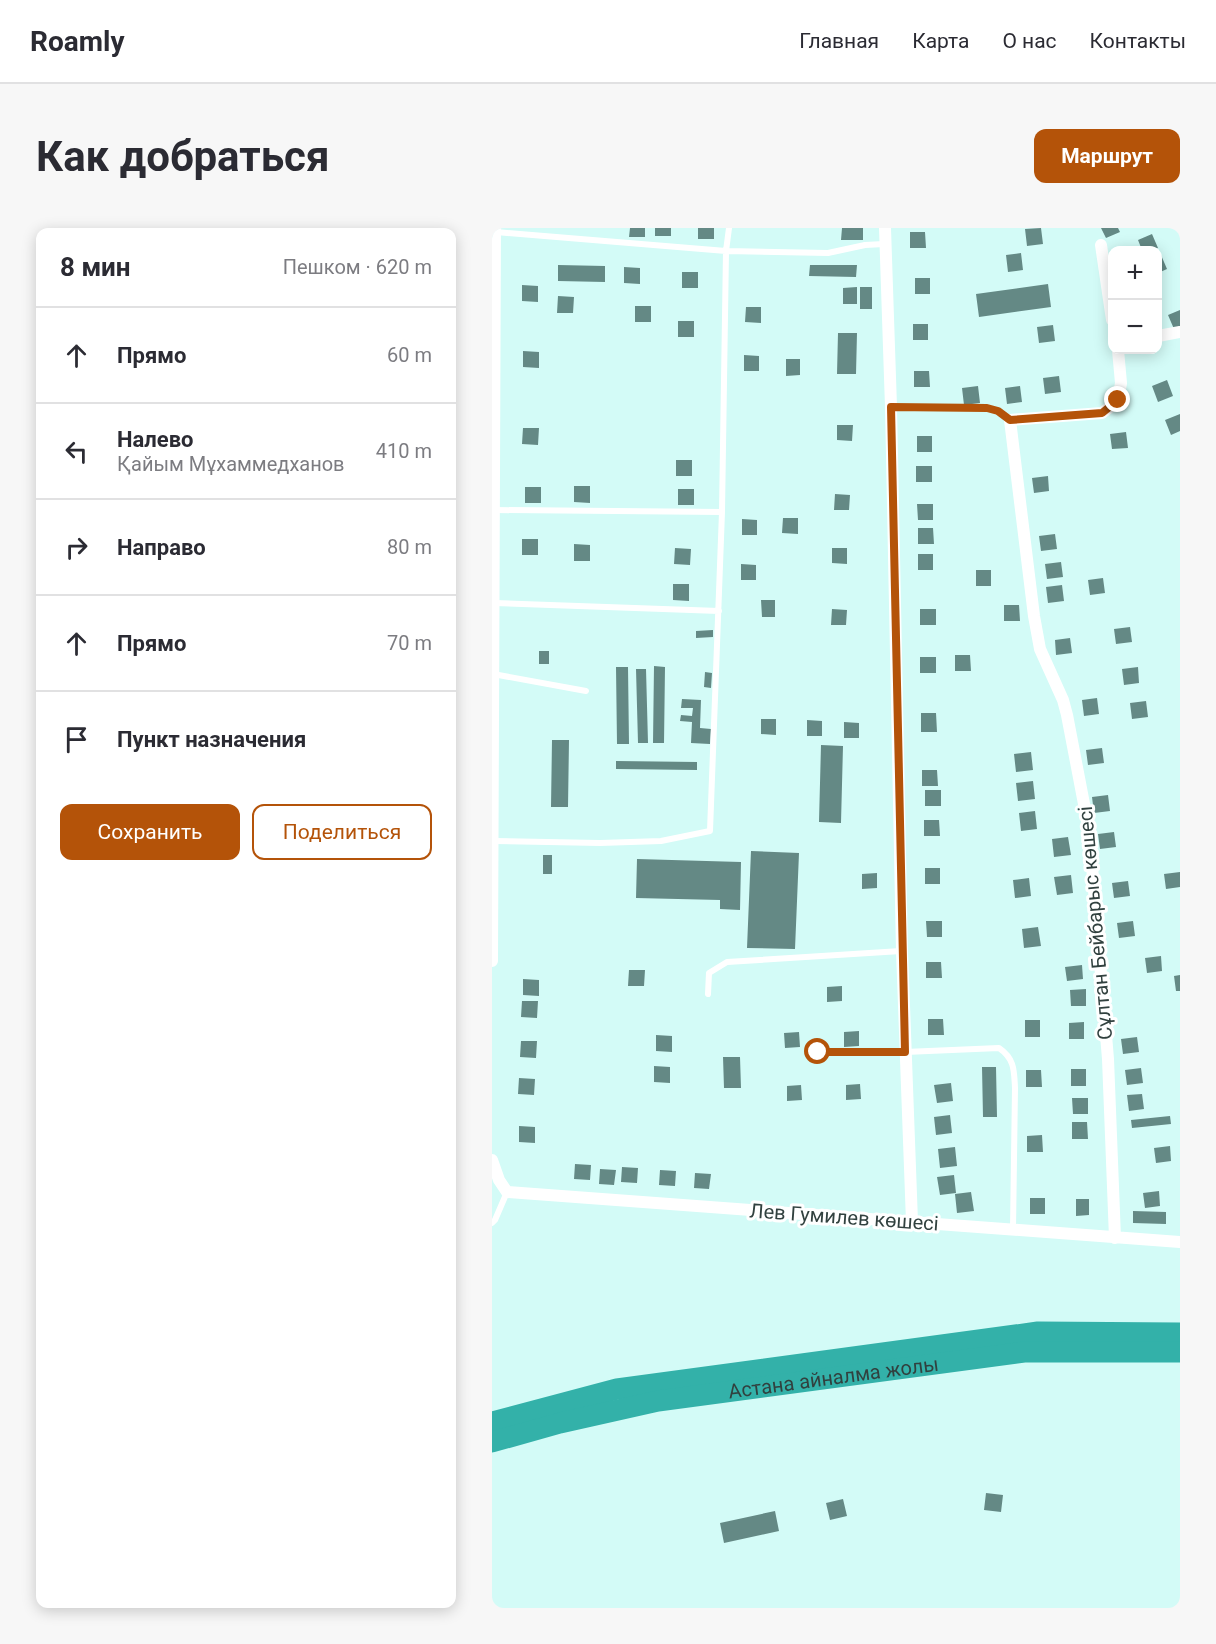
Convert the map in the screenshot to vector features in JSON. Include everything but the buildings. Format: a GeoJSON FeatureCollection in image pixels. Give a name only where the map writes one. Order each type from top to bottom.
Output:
{"type":"FeatureCollection","features":[{"type":"Feature","properties":{"kind":"highway","name":"Астана айналма жолы"},"geometry":{"type":"LineString","coordinates":[[492,1422],[617,1389],[1027,1334],[1180,1333]]}},
{"type":"Feature","properties":{"kind":"highway","name":"Астана айналма жолы"},"geometry":{"type":"LineString","coordinates":[[492,1442],[560,1423],[658,1401],[1024,1352],[1180,1352]]}},
{"type":"Feature","properties":{"kind":"street"},"geometry":{"type":"LineString","coordinates":[[885,228],[902,951],[912,1222]]}},
{"type":"Feature","properties":{"kind":"street"},"geometry":{"type":"LineString","coordinates":[[492,961],[494,230]]}},
{"type":"Feature","properties":{"kind":"street"},"geometry":{"type":"LineString","coordinates":[[1101,245],[1110,300]]}},
{"type":"Feature","properties":{"kind":"street"},"geometry":{"type":"LineString","coordinates":[[1162,335],[1180,332]]}},
{"type":"Feature","properties":{"kind":"street"},"geometry":{"type":"LineString","coordinates":[[1010,420],[1102,413],[1118,400],[1121,383],[1118,354]]}},
{"type":"Feature","properties":{"kind":"street","name":"Сұлтан Бейбарыс көшесі"},"geometry":{"type":"LineString","coordinates":[[1010,420],[1040,649],[1063,700],[1089,830],[1108,1059],[1115,1238]]}},
{"type":"Feature","properties":{"kind":"street"},"geometry":{"type":"LineString","coordinates":[[492,1160],[507,1192]]}},
{"type":"Feature","properties":{"kind":"street","name":"Лев Гумилев көшесі"},"geometry":{"type":"LineString","coordinates":[[507,1192],[1180,1242]]}},
{"type":"Feature","properties":{"kind":"lane"},"geometry":{"type":"LineString","coordinates":[[494,841],[600,843],[661,841],[710,831],[722,512],[726,251],[729,228]]}},
{"type":"Feature","properties":{"kind":"lane"},"geometry":{"type":"LineString","coordinates":[[494,230],[726,251],[828,253],[865,245],[884,244]]}},
{"type":"Feature","properties":{"kind":"lane"},"geometry":{"type":"LineString","coordinates":[[891,407],[987,408],[998,411],[1010,420]]}},
{"type":"Feature","properties":{"kind":"lane"},"geometry":{"type":"LineString","coordinates":[[494,510],[722,512]]}},
{"type":"Feature","properties":{"kind":"lane"},"geometry":{"type":"LineString","coordinates":[[494,603],[719,611]]}},
{"type":"Feature","properties":{"kind":"lane"},"geometry":{"type":"LineString","coordinates":[[493,674],[586,691]]}},
{"type":"Feature","properties":{"kind":"lane"},"geometry":{"type":"LineString","coordinates":[[708,994],[709,974],[727,962],[902,951]]}},
{"type":"Feature","properties":{"kind":"lane"},"geometry":{"type":"LineString","coordinates":[[818,1052],[905,1052],[999,1048],[1009,1055],[1015,1088],[1013,1230]]}},
{"type":"Feature","properties":{"kind":"lane"},"geometry":{"type":"LineString","coordinates":[[492,1223],[507,1192]]}},
{"type":"Feature","properties":{"kind":"route"},"geometry":{"type":"LineString","coordinates":[[818,1052],[905,1052],[891,407],[987,408],[998,411],[1010,420],[1102,413],[1118,400]]}}]}
